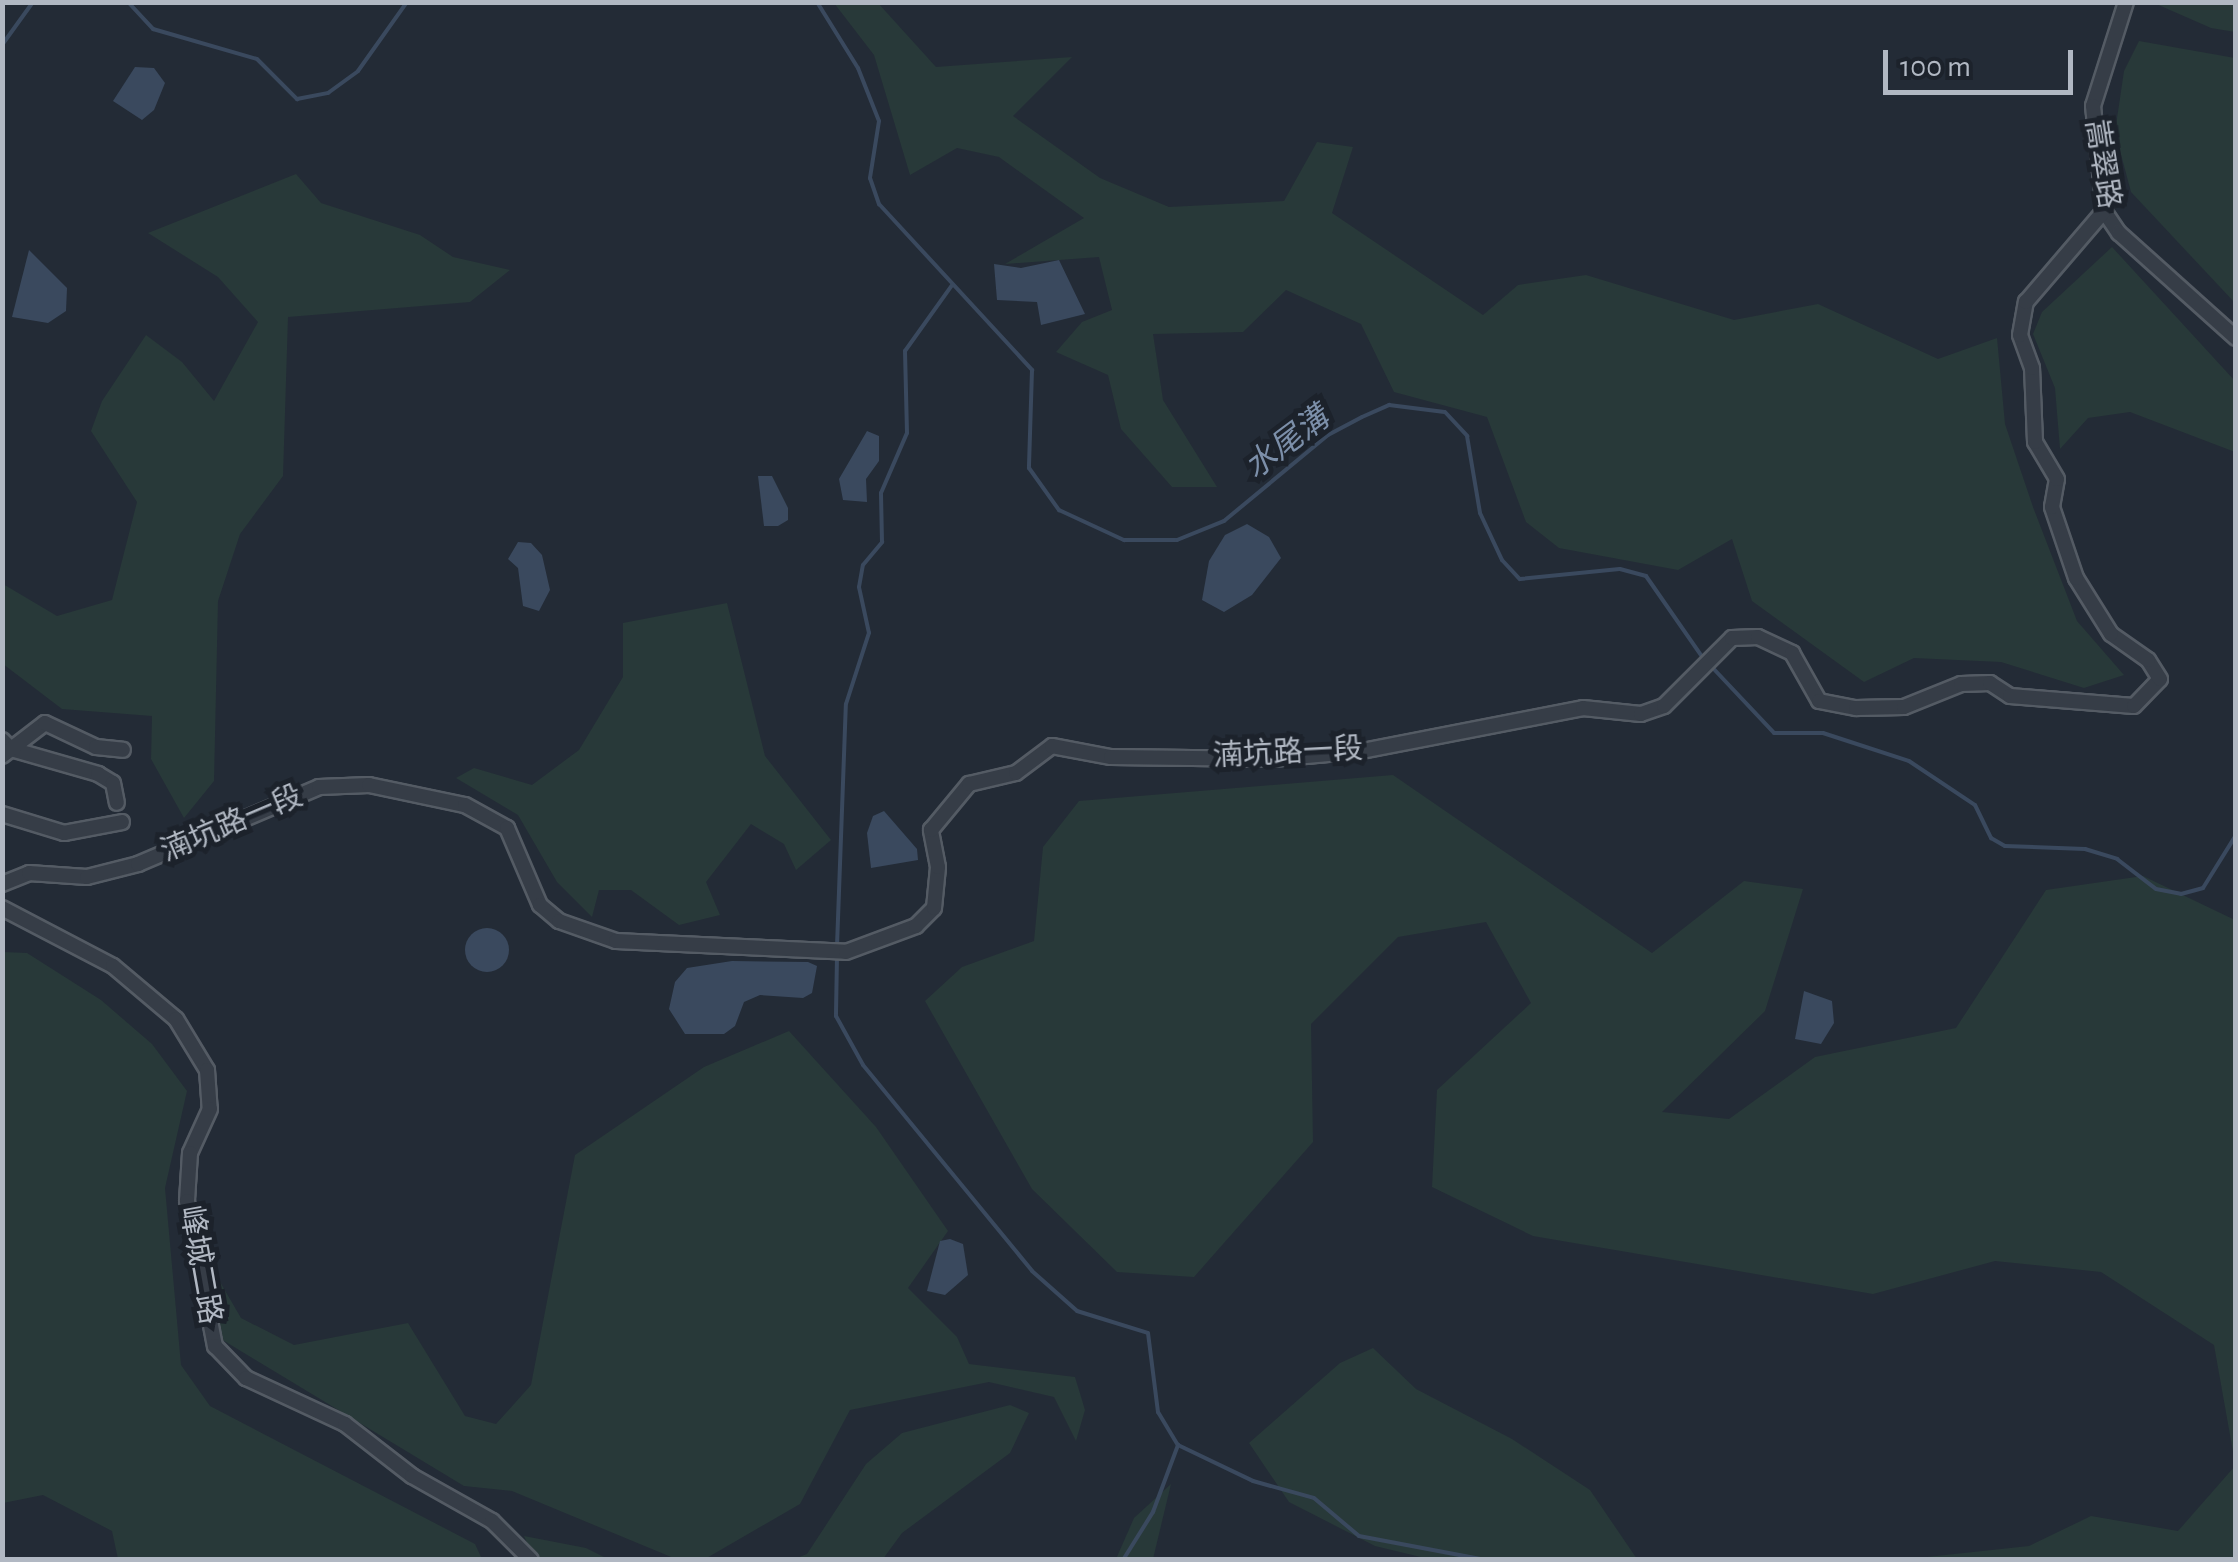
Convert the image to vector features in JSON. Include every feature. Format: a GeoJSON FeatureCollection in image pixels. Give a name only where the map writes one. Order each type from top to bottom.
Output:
{"type":"FeatureCollection","features":[{"type":"Feature","properties":{"kind":"street","name":"嵩翠路"},"geometry":{"type":"LineString","coordinates":[[2126,2],[2092,106],[2104,210],[2119,233],[2236,338]]}},
{"type":"Feature","properties":{"kind":"street","name":"湳坑路一段"},"geometry":{"type":"LineString","coordinates":[[2,884],[29,873],[88,877],[138,864],[319,786],[369,784],[465,805],[508,828],[540,905],[559,920],[616,941],[846,952],[916,926],[934,908],[938,866],[932,830],[970,784],[1016,773],[1052,746],[1111,757],[1273,759],[1362,751],[1583,708],[1641,714],[1664,706],[1732,638],[1758,637],[1792,654],[1818,701],[1856,708],[1904,707],[1962,684],[1990,684],[2010,696],[2134,706],[2146,698],[2160,679],[2148,660],[2111,634],[2063,546],[2052,507],[2057,479],[2035,442],[2032,368],[2020,335],[2026,302],[2104,210]]}},
{"type":"Feature","properties":{"kind":"street"},"geometry":{"type":"LineString","coordinates":[[5,748],[45,722],[96,748],[123,750]]}},
{"type":"Feature","properties":{"kind":"street"},"geometry":{"type":"LineString","coordinates":[[5,748],[98,774],[113,782],[116,803]]}},
{"type":"Feature","properties":{"kind":"street"},"geometry":{"type":"LineString","coordinates":[[2,814],[64,833],[122,822]]}},
{"type":"Feature","properties":{"kind":"street","name":"峰城二路"},"geometry":{"type":"LineString","coordinates":[[2,908],[112,966],[176,1019],[207,1070],[210,1109],[190,1152],[187,1201],[212,1334],[222,1353],[246,1378],[346,1424],[412,1476],[492,1521],[531,1560]]}},
{"type":"Feature","properties":{"kind":"shaded area"},"geometry":{"type":"Polygon","coordinates":[[[834,3],[878,3],[936,67],[1072,57],[1013,116],[1100,178],[1169,207],[1284,201],[1317,142],[1353,147],[1332,213],[1483,315],[1518,285],[1586,275],[1734,320],[1818,304],[1938,359],[1997,338],[2005,424],[2033,507],[2077,621],[2124,675],[2084,688],[2001,662],[1914,658],[1864,682],[1752,601],[1732,539],[1678,570],[1559,548],[1526,522],[1487,417],[1394,392],[1361,324],[1286,290],[1243,332],[1153,334],[1163,400],[1217,487],[1172,487],[1121,429],[1108,375],[1056,352],[1082,322],[1112,310],[1099,257],[1005,264],[1084,218],[999,157],[957,148],[910,175],[874,55],[834,3]]]}},
{"type":"Feature","properties":{"kind":"shaded area"},"geometry":{"type":"Polygon","coordinates":[[[2154,3],[2235,3],[2235,32],[2211,28],[2154,3]]]}},
{"type":"Feature","properties":{"kind":"shaded area"},"geometry":{"type":"Polygon","coordinates":[[[2139,41],[2235,58],[2235,303],[2131,192],[2115,132],[2124,71],[2139,41]]]}},
{"type":"Feature","properties":{"kind":"shaded area"},"geometry":{"type":"Polygon","coordinates":[[[296,174],[321,203],[420,235],[453,257],[510,270],[470,302],[288,317],[283,476],[240,534],[218,601],[214,781],[184,818],[151,759],[152,716],[62,709],[3,664],[3,584],[57,616],[112,600],[137,502],[91,431],[102,401],[146,335],[182,362],[214,401],[258,322],[218,277],[148,233],[296,174]]]}},
{"type":"Feature","properties":{"kind":"shaded area"},"geometry":{"type":"Polygon","coordinates":[[[2112,247],[2235,381],[2235,452],[2130,412],[2088,418],[2060,449],[2055,388],[2033,334],[2042,312],[2112,247]]]}},
{"type":"Feature","properties":{"kind":"shaded area"},"geometry":{"type":"Polygon","coordinates":[[[727,603],[765,756],[831,840],[796,870],[784,844],[751,824],[706,882],[720,915],[679,925],[631,890],[599,890],[592,917],[557,882],[518,815],[456,778],[474,768],[532,785],[579,750],[623,677],[623,623],[727,603]]]}},
{"type":"Feature","properties":{"kind":"shaded area"},"geometry":{"type":"Polygon","coordinates":[[[1393,775],[1652,953],[1744,881],[1803,889],[1765,1011],[1662,1112],[1729,1119],[1815,1057],[1956,1028],[2046,890],[2143,876],[2235,920],[2235,1463],[2214,1345],[2101,1272],[1995,1261],[1873,1294],[1533,1236],[1432,1187],[1437,1090],[1531,1003],[1486,922],[1398,937],[1311,1024],[1313,1142],[1194,1277],[1117,1272],[1032,1189],[925,1001],[962,967],[1034,941],[1043,847],[1079,801],[1393,775]]]}},
{"type":"Feature","properties":{"kind":"shaded area"},"geometry":{"type":"Polygon","coordinates":[[[3,952],[27,953],[101,1000],[152,1044],[187,1091],[165,1188],[181,1365],[210,1406],[475,1544],[482,1559],[118,1559],[112,1531],[43,1495],[3,1503],[3,952]]]}},
{"type":"Feature","properties":{"kind":"shaded area"},"geometry":{"type":"Polygon","coordinates":[[[789,1031],[876,1127],[948,1231],[908,1288],[957,1337],[969,1364],[1075,1377],[1085,1410],[1076,1441],[1054,1397],[989,1382],[850,1410],[800,1504],[705,1559],[676,1559],[512,1491],[464,1486],[216,1336],[205,1256],[241,1318],[294,1345],[408,1323],[465,1416],[496,1424],[531,1385],[575,1155],[704,1067],[789,1031]]]}},
{"type":"Feature","properties":{"kind":"shaded area"},"geometry":{"type":"Polygon","coordinates":[[[1373,1348],[1416,1389],[1512,1439],[1590,1490],[1637,1559],[1429,1559],[1375,1546],[1289,1502],[1249,1443],[1340,1363],[1373,1348]]]}},
{"type":"Feature","properties":{"kind":"shaded area"},"geometry":{"type":"Polygon","coordinates":[[[1010,1405],[1029,1413],[1010,1453],[902,1533],[883,1559],[794,1559],[807,1554],[866,1464],[902,1433],[1010,1405]]]}},
{"type":"Feature","properties":{"kind":"shaded area"},"geometry":{"type":"Polygon","coordinates":[[[2235,1466],[2235,1559],[1908,1559],[2029,1546],[2091,1516],[2178,1531],[2235,1466]]]}},
{"type":"Feature","properties":{"kind":"shaded area"},"geometry":{"type":"Polygon","coordinates":[[[1171,1484],[1153,1559],[1116,1559],[1134,1518],[1171,1484]]]}},
{"type":"Feature","properties":{"kind":"shaded area"},"geometry":{"type":"Polygon","coordinates":[[[524,1536],[586,1548],[608,1559],[534,1559],[524,1536]]]}},
{"type":"Feature","properties":{"kind":"water"},"geometry":{"type":"Polygon","coordinates":[[[135,67],[154,68],[165,83],[154,110],[142,120],[113,101],[135,67]]]}},
{"type":"Feature","properties":{"kind":"water"},"geometry":{"type":"Polygon","coordinates":[[[29,250],[67,288],[66,311],[48,323],[12,317],[29,250]]]}},
{"type":"Feature","properties":{"kind":"water"},"geometry":{"type":"Polygon","coordinates":[[[1059,260],[1085,314],[1041,325],[1037,302],[997,300],[994,264],[1021,268],[1059,260]]]}},
{"type":"Feature","properties":{"kind":"water"},"geometry":{"type":"Polygon","coordinates":[[[867,431],[879,436],[879,461],[866,479],[867,502],[843,500],[839,479],[867,431]]]}},
{"type":"Feature","properties":{"kind":"water"},"geometry":{"type":"Polygon","coordinates":[[[758,476],[772,476],[788,508],[788,520],[778,526],[764,526],[758,476]]]}},
{"type":"Feature","properties":{"kind":"water"},"geometry":{"type":"Polygon","coordinates":[[[1247,524],[1269,537],[1281,558],[1252,595],[1224,612],[1202,600],[1209,561],[1225,535],[1247,524]]]}},
{"type":"Feature","properties":{"kind":"water"},"geometry":{"type":"Polygon","coordinates":[[[518,542],[531,543],[542,555],[550,590],[539,611],[523,606],[518,568],[508,559],[518,542]]]}},
{"type":"Feature","properties":{"kind":"water"},"geometry":{"type":"Polygon","coordinates":[[[884,811],[917,849],[918,860],[871,868],[867,833],[873,816],[884,811]]]}},
{"type":"Feature","properties":{"kind":"water"},"geometry":{"type":"Polygon","coordinates":[[[487,928],[503,934],[509,950],[503,966],[487,972],[471,966],[465,950],[471,934],[487,928]]]}},
{"type":"Feature","properties":{"kind":"water"},"geometry":{"type":"Polygon","coordinates":[[[732,961],[808,962],[817,966],[812,993],[803,998],[760,995],[744,1002],[735,1026],[724,1034],[685,1034],[669,1009],[675,982],[687,968],[732,961]]]}},
{"type":"Feature","properties":{"kind":"water"},"geometry":{"type":"Polygon","coordinates":[[[1804,991],[1832,1001],[1834,1023],[1821,1044],[1795,1039],[1804,991]]]}},
{"type":"Feature","properties":{"kind":"water"},"geometry":{"type":"Polygon","coordinates":[[[950,1239],[963,1244],[968,1275],[945,1295],[927,1291],[940,1241],[950,1239]]]}},
{"type":"Feature","properties":{"kind":"waterway","name":"水尾溝"},"geometry":{"type":"LineString","coordinates":[[2,45],[33,2]]}},
{"type":"Feature","properties":{"kind":"waterway","name":"水尾溝"},"geometry":{"type":"LineString","coordinates":[[128,2],[153,29],[257,59],[297,99],[328,93],[358,71],[407,2]]}},
{"type":"Feature","properties":{"kind":"waterway","name":"水尾溝"},"geometry":{"type":"LineString","coordinates":[[817,2],[858,68],[879,121],[870,178],[879,204],[1032,370],[1029,468],[1059,510],[1124,540],[1177,540],[1224,521],[1328,435],[1362,417],[1389,405],[1445,412],[1467,436],[1480,513],[1502,560],[1520,579],[1620,569],[1646,576],[1703,658]]}},
{"type":"Feature","properties":{"kind":"waterway"},"geometry":{"type":"LineString","coordinates":[[837,946],[846,704],[869,633],[859,587],[863,565],[882,542],[881,493],[907,433],[905,351],[952,285]]}},
{"type":"Feature","properties":{"kind":"waterway","name":"水尾溝"},"geometry":{"type":"LineString","coordinates":[[1710,665],[1774,733],[1823,733],[1909,761],[1975,805],[1991,838],[2005,846],[2085,849],[2117,859],[2156,889],[2181,894],[2203,888],[2236,835]]}},
{"type":"Feature","properties":{"kind":"waterway"},"geometry":{"type":"LineString","coordinates":[[837,956],[836,1016],[863,1065],[1032,1271],[1077,1311],[1148,1333],[1158,1412],[1178,1445],[1253,1481],[1314,1498],[1359,1536],[1486,1560]]}},
{"type":"Feature","properties":{"kind":"waterway"},"geometry":{"type":"LineString","coordinates":[[1123,1560],[1153,1512],[1178,1445]]}}]}
